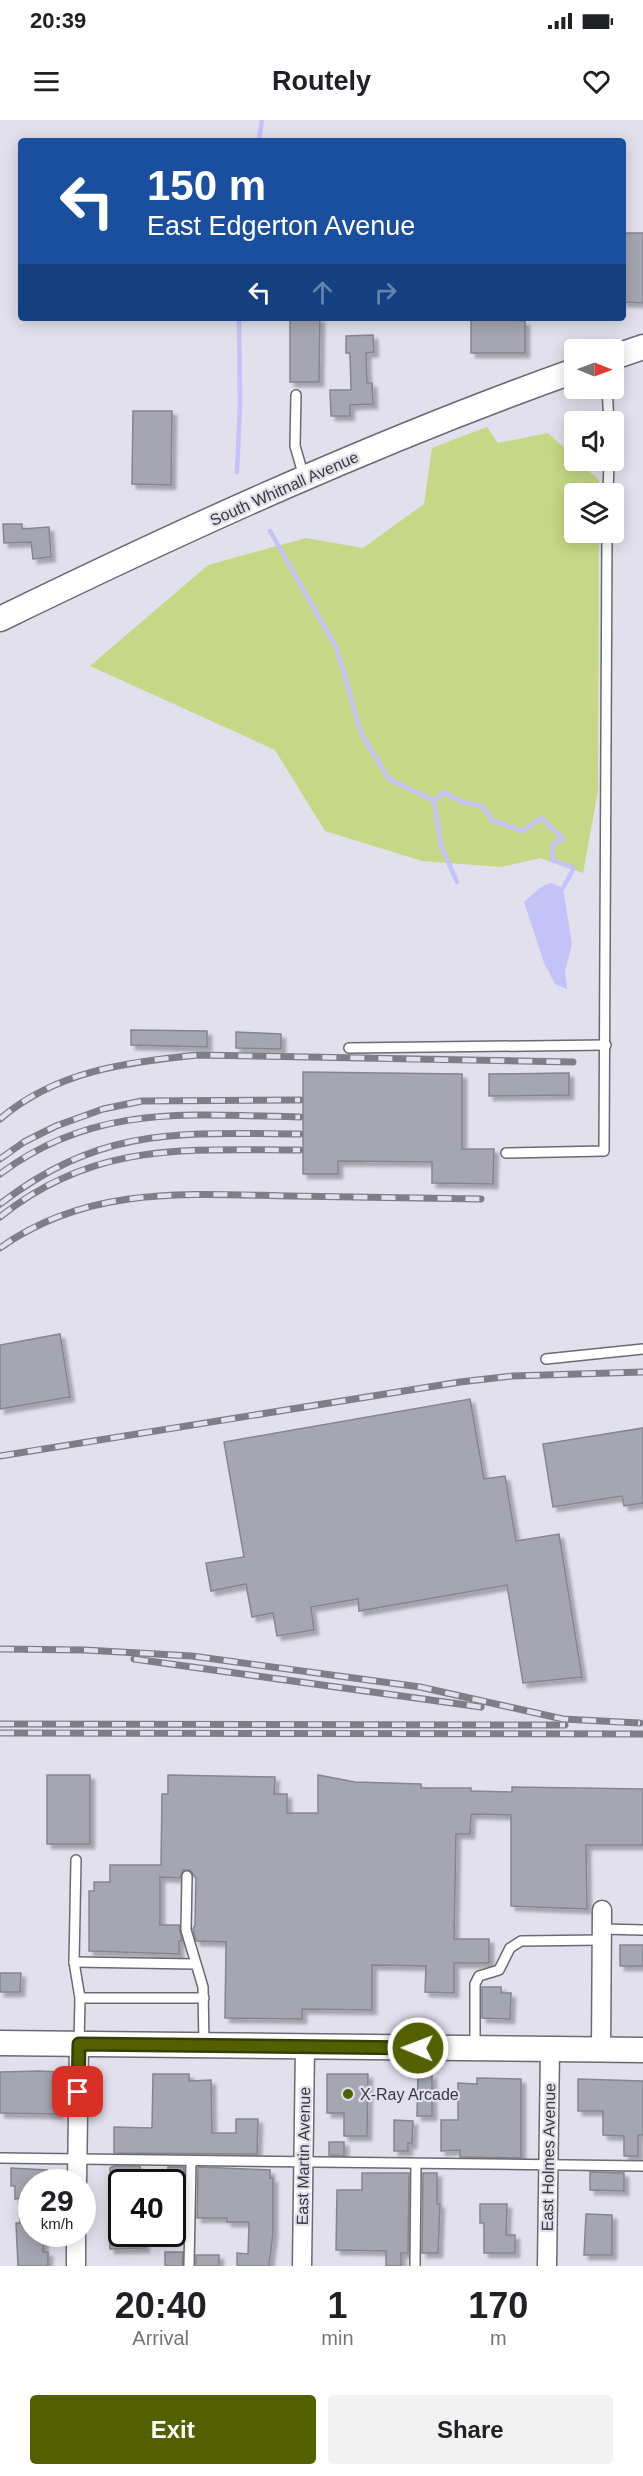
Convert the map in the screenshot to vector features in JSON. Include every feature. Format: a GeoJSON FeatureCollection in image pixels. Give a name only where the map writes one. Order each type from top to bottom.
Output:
{"type":"FeatureCollection","features":[{"type":"Feature","properties":{"kind":"street"},"geometry":{"type":"LineString","coordinates":[[624,354],[643,347]]}},
{"type":"Feature","properties":{"kind":"street","name":"South Whitnall Avenue"},"geometry":{"type":"LineString","coordinates":[[0,620],[96,572],[413,431],[564,375]]}},
{"type":"Feature","properties":{"kind":"street"},"geometry":{"type":"LineString","coordinates":[[601,2050],[602,1910]]}},
{"type":"Feature","properties":{"kind":"street"},"geometry":{"type":"LineString","coordinates":[[0,2043],[643,2050]]}},
{"type":"Feature","properties":{"kind":"street"},"geometry":{"type":"LineString","coordinates":[[77,2169],[79,2044]]}},
{"type":"Feature","properties":{"kind":"street","name":"East Martin Avenue"},"geometry":{"type":"LineString","coordinates":[[302,2266],[305,2046]]}},
{"type":"Feature","properties":{"kind":"street","name":"East Holmes Avenue"},"geometry":{"type":"LineString","coordinates":[[547,2266],[550,2049]]}},
{"type":"Feature","properties":{"kind":"street"},"geometry":{"type":"LineString","coordinates":[[76,2247],[76,2266]]}},
{"type":"Feature","properties":{"kind":"lane"},"geometry":{"type":"LineString","coordinates":[[296,395],[295,446],[305,479]]}},
{"type":"Feature","properties":{"kind":"lane"},"geometry":{"type":"LineString","coordinates":[[506,1153],[604,1151],[607,543]]}},
{"type":"Feature","properties":{"kind":"lane"},"geometry":{"type":"LineString","coordinates":[[349,1048],[606,1045]]}},
{"type":"Feature","properties":{"kind":"lane"},"geometry":{"type":"LineString","coordinates":[[546,1359],[643,1349]]}},
{"type":"Feature","properties":{"kind":"lane"},"geometry":{"type":"LineString","coordinates":[[76,1860],[74,1962],[80,1998],[79,2044]]}},
{"type":"Feature","properties":{"kind":"lane"},"geometry":{"type":"LineString","coordinates":[[187,1876],[186,1930],[204,1998],[204,2045]]}},
{"type":"Feature","properties":{"kind":"lane"},"geometry":{"type":"LineString","coordinates":[[475,2048],[475,1984],[479,1976],[499,1970],[503,1966],[510,1948],[521,1941],[643,1930]]}},
{"type":"Feature","properties":{"kind":"lane"},"geometry":{"type":"LineString","coordinates":[[74,1962],[195,1964]]}},
{"type":"Feature","properties":{"kind":"lane"},"geometry":{"type":"LineString","coordinates":[[80,1998],[204,1998]]}},
{"type":"Feature","properties":{"kind":"lane"},"geometry":{"type":"LineString","coordinates":[[0,2158],[643,2166]]}},
{"type":"Feature","properties":{"kind":"lane"},"geometry":{"type":"LineString","coordinates":[[189,2266],[191,2162]]}},
{"type":"Feature","properties":{"kind":"lane"},"geometry":{"type":"LineString","coordinates":[[415,2266],[416,2164]]}},
{"type":"Feature","properties":{"kind":"green space"},"geometry":{"type":"Polygon","coordinates":[[[487,427],[498,443],[548,433],[564,448],[564,471],[588,471],[599,479],[599,483],[564,483],[564,543],[599,543],[598,791],[583,873],[540,858],[501,867],[422,861],[325,831],[275,750],[90,666],[208,565],[306,538],[363,548],[424,504],[432,448],[487,427]]]}},
{"type":"Feature","properties":{"kind":"water"},"geometry":{"type":"Polygon","coordinates":[[[551,883],[563,888],[572,944],[565,971],[567,989],[555,984],[544,963],[524,902],[541,887],[551,883]]]}},
{"type":"Feature","properties":{"kind":"building"},"geometry":{"type":"Polygon","coordinates":[[[626,233],[643,233],[643,303],[626,302],[626,233]]]}},
{"type":"Feature","properties":{"kind":"building"},"geometry":{"type":"Polygon","coordinates":[[[290,321],[320,321],[319,382],[290,382],[290,321]]]}},
{"type":"Feature","properties":{"kind":"building"},"geometry":{"type":"Polygon","coordinates":[[[471,321],[525,321],[525,353],[471,353],[471,321]]]}},
{"type":"Feature","properties":{"kind":"building"},"geometry":{"type":"Polygon","coordinates":[[[373,335],[374,352],[366,353],[367,383],[372,383],[373,404],[350,405],[350,416],[331,416],[330,390],[351,390],[350,353],[346,353],[346,336],[373,335]]]}},
{"type":"Feature","properties":{"kind":"building"},"geometry":{"type":"Polygon","coordinates":[[[133,411],[172,411],[171,485],[132,484],[133,411]]]}},
{"type":"Feature","properties":{"kind":"building"},"geometry":{"type":"Polygon","coordinates":[[[3,524],[22,524],[22,529],[49,527],[51,557],[33,559],[31,542],[4,543],[3,524]]]}},
{"type":"Feature","properties":{"kind":"building"},"geometry":{"type":"Polygon","coordinates":[[[131,1030],[207,1031],[207,1047],[131,1045],[131,1030]]]}},
{"type":"Feature","properties":{"kind":"building"},"geometry":{"type":"Polygon","coordinates":[[[236,1032],[281,1034],[281,1049],[236,1048],[236,1032]]]}},
{"type":"Feature","properties":{"kind":"building"},"geometry":{"type":"Polygon","coordinates":[[[303,1072],[462,1074],[462,1149],[494,1149],[493,1184],[432,1183],[432,1162],[338,1161],[338,1174],[303,1174],[303,1072]]]}},
{"type":"Feature","properties":{"kind":"building"},"geometry":{"type":"Polygon","coordinates":[[[569,1073],[569,1095],[489,1096],[489,1074],[569,1073]]]}},
{"type":"Feature","properties":{"kind":"building"},"geometry":{"type":"Polygon","coordinates":[[[60,1334],[70,1397],[0,1409],[0,1345],[60,1334]]]}},
{"type":"Feature","properties":{"kind":"building"},"geometry":{"type":"Polygon","coordinates":[[[470,1399],[484,1479],[505,1476],[516,1541],[559,1534],[582,1677],[523,1683],[507,1585],[359,1611],[358,1599],[311,1607],[314,1630],[277,1636],[273,1613],[252,1617],[246,1584],[211,1591],[206,1563],[244,1557],[224,1442],[470,1399]]]}},
{"type":"Feature","properties":{"kind":"building"},"geometry":{"type":"Polygon","coordinates":[[[643,1428],[643,1503],[624,1506],[622,1496],[553,1507],[543,1444],[643,1428]]]}},
{"type":"Feature","properties":{"kind":"building"},"geometry":{"type":"Polygon","coordinates":[[[47,1775],[90,1775],[90,1844],[47,1844],[47,1775]]]}},
{"type":"Feature","properties":{"kind":"building"},"geometry":{"type":"Polygon","coordinates":[[[168,1775],[275,1777],[274,1794],[287,1794],[287,1813],[318,1813],[318,1775],[355,1782],[421,1784],[421,1788],[471,1788],[471,1791],[512,1792],[512,1787],[643,1789],[643,1845],[586,1845],[587,1909],[511,1906],[511,1815],[471,1814],[470,1834],[456,1834],[454,1939],[489,1939],[489,1963],[454,1963],[454,1993],[425,1992],[426,1966],[372,1965],[372,2010],[302,2009],[302,2019],[225,2018],[226,1942],[196,1941],[193,1929],[196,1878],[190,1870],[183,1870],[180,1878],[160,1877],[160,1925],[179,1925],[182,1941],[179,1941],[179,1954],[89,1951],[89,1891],[94,1891],[94,1882],[110,1882],[110,1865],[161,1865],[162,1794],[168,1794],[168,1775]]]}},
{"type":"Feature","properties":{"kind":"building"},"geometry":{"type":"Polygon","coordinates":[[[620,1945],[643,1945],[643,1966],[620,1966],[620,1945]]]}},
{"type":"Feature","properties":{"kind":"building"},"geometry":{"type":"Polygon","coordinates":[[[0,1973],[21,1973],[20,1992],[0,1992],[0,1973]]]}},
{"type":"Feature","properties":{"kind":"building"},"geometry":{"type":"Polygon","coordinates":[[[482,1987],[501,1987],[501,1993],[511,1993],[510,2019],[482,2018],[482,1987]]]}},
{"type":"Feature","properties":{"kind":"building"},"geometry":{"type":"Polygon","coordinates":[[[0,2072],[58,2072],[57,2114],[0,2113],[0,2072]]]}},
{"type":"Feature","properties":{"kind":"building"},"geometry":{"type":"Polygon","coordinates":[[[153,2074],[189,2074],[189,2081],[211,2080],[212,2133],[236,2133],[236,2119],[258,2119],[257,2154],[114,2153],[114,2127],[152,2128],[153,2074]]]}},
{"type":"Feature","properties":{"kind":"building","name":"X-Ray Arcade"},"geometry":{"type":"Polygon","coordinates":[[[327,2074],[368,2074],[367,2136],[344,2136],[344,2113],[327,2113],[327,2074]]]}},
{"type":"Feature","properties":{"kind":"building"},"geometry":{"type":"Polygon","coordinates":[[[418,2075],[432,2075],[432,2116],[417,2116],[418,2075]]]}},
{"type":"Feature","properties":{"kind":"building"},"geometry":{"type":"Polygon","coordinates":[[[477,2078],[521,2079],[521,2158],[460,2157],[460,2150],[441,2151],[441,2120],[458,2120],[458,2083],[477,2084],[477,2078]]]}},
{"type":"Feature","properties":{"kind":"building"},"geometry":{"type":"Polygon","coordinates":[[[578,2079],[643,2081],[643,2135],[638,2135],[638,2156],[624,2156],[624,2136],[603,2135],[603,2111],[578,2111],[578,2079]]]}},
{"type":"Feature","properties":{"kind":"building"},"geometry":{"type":"Polygon","coordinates":[[[394,2120],[413,2121],[412,2144],[408,2143],[408,2151],[394,2151],[394,2120]]]}},
{"type":"Feature","properties":{"kind":"building"},"geometry":{"type":"Polygon","coordinates":[[[329,2142],[344,2142],[344,2156],[329,2155],[329,2142]]]}},
{"type":"Feature","properties":{"kind":"building"},"geometry":{"type":"Polygon","coordinates":[[[114,2166],[140,2166],[140,2169],[110,2168],[114,2166]]]}},
{"type":"Feature","properties":{"kind":"building"},"geometry":{"type":"Polygon","coordinates":[[[168,2167],[184,2167],[184,2169],[168,2169],[168,2167]]]}},
{"type":"Feature","properties":{"kind":"building"},"geometry":{"type":"Polygon","coordinates":[[[198,2167],[270,2170],[270,2178],[273,2178],[273,2233],[269,2266],[237,2266],[237,2253],[248,2254],[249,2222],[227,2222],[227,2218],[197,2218],[198,2167]]]}},
{"type":"Feature","properties":{"kind":"building"},"geometry":{"type":"Polygon","coordinates":[[[11,2168],[29,2169],[18,2169],[18,2198],[15,2199],[15,2186],[11,2186],[11,2168]]]}},
{"type":"Feature","properties":{"kind":"building"},"geometry":{"type":"Polygon","coordinates":[[[590,2172],[624,2173],[624,2191],[590,2190],[590,2172]]]}},
{"type":"Feature","properties":{"kind":"building"},"geometry":{"type":"Polygon","coordinates":[[[362,2173],[409,2173],[408,2253],[401,2253],[401,2266],[386,2266],[386,2251],[336,2250],[337,2190],[362,2190],[362,2173]]]}},
{"type":"Feature","properties":{"kind":"building"},"geometry":{"type":"Polygon","coordinates":[[[423,2173],[437,2173],[437,2204],[440,2204],[438,2253],[422,2253],[423,2173]]]}},
{"type":"Feature","properties":{"kind":"building"},"geometry":{"type":"Polygon","coordinates":[[[480,2204],[507,2204],[506,2235],[515,2235],[515,2253],[484,2253],[484,2223],[480,2223],[480,2204]]]}},
{"type":"Feature","properties":{"kind":"building"},"geometry":{"type":"Polygon","coordinates":[[[586,2214],[612,2215],[612,2255],[584,2255],[586,2214]]]}},
{"type":"Feature","properties":{"kind":"building"},"geometry":{"type":"Polygon","coordinates":[[[16,2223],[18,2223],[18,2247],[43,2247],[43,2252],[48,2252],[48,2266],[18,2266],[16,2223]]]}},
{"type":"Feature","properties":{"kind":"building"},"geometry":{"type":"Polygon","coordinates":[[[110,2247],[145,2247],[145,2248],[110,2249],[110,2247]]]}},
{"type":"Feature","properties":{"kind":"building"},"geometry":{"type":"Polygon","coordinates":[[[165,2252],[183,2252],[182,2266],[165,2266],[165,2252]]]}},
{"type":"Feature","properties":{"kind":"building"},"geometry":{"type":"Polygon","coordinates":[[[196,2255],[219,2255],[219,2266],[196,2266],[196,2255]]]}},
{"type":"Feature","properties":{"kind":"waterway"},"geometry":{"type":"LineString","coordinates":[[259,138],[262,120]]}},
{"type":"Feature","properties":{"kind":"waterway"},"geometry":{"type":"LineString","coordinates":[[237,472],[240,406],[239,321]]}},
{"type":"Feature","properties":{"kind":"waterway"},"geometry":{"type":"LineString","coordinates":[[270,531],[337,649],[361,733],[389,779],[434,801]]}},
{"type":"Feature","properties":{"kind":"waterway"},"geometry":{"type":"LineString","coordinates":[[434,801],[444,792],[458,800],[482,807],[491,820],[523,831],[541,818],[563,839],[553,844],[552,860],[574,868],[563,888]]}},
{"type":"Feature","properties":{"kind":"waterway"},"geometry":{"type":"LineString","coordinates":[[434,801],[441,846],[457,882]]}},
{"type":"Feature","properties":{"kind":"railway"},"geometry":{"type":"LineString","coordinates":[[0,1119],[45,1090],[93,1072],[145,1061],[198,1055],[573,1062]]}},
{"type":"Feature","properties":{"kind":"railway"},"geometry":{"type":"LineString","coordinates":[[0,1159],[24,1142],[56,1126],[103,1109],[142,1101],[300,1100]]}},
{"type":"Feature","properties":{"kind":"railway"},"geometry":{"type":"LineString","coordinates":[[0,1174],[36,1151],[71,1135],[107,1124],[181,1115],[300,1117]]}},
{"type":"Feature","properties":{"kind":"railway"},"geometry":{"type":"LineString","coordinates":[[0,1204],[37,1179],[73,1160],[108,1147],[142,1139],[178,1135],[300,1134]]}},
{"type":"Feature","properties":{"kind":"railway"},"geometry":{"type":"LineString","coordinates":[[0,1217],[35,1192],[71,1174],[107,1162],[180,1151],[300,1150]]}},
{"type":"Feature","properties":{"kind":"railway"},"geometry":{"type":"LineString","coordinates":[[0,1248],[34,1228],[68,1213],[104,1203],[140,1198],[214,1194],[481,1199]]}},
{"type":"Feature","properties":{"kind":"railway"},"geometry":{"type":"LineString","coordinates":[[0,1456],[460,1382],[512,1376],[643,1372]]}},
{"type":"Feature","properties":{"kind":"railway"},"geometry":{"type":"LineString","coordinates":[[0,1649],[85,1650],[192,1656],[420,1687],[563,1719],[640,1723]]}},
{"type":"Feature","properties":{"kind":"railway"},"geometry":{"type":"LineString","coordinates":[[134,1659],[481,1707]]}},
{"type":"Feature","properties":{"kind":"railway"},"geometry":{"type":"LineString","coordinates":[[0,1724],[565,1725]]}},
{"type":"Feature","properties":{"kind":"railway"},"geometry":{"type":"LineString","coordinates":[[0,1733],[643,1734]]}},
{"type":"Feature","properties":{"kind":"place","name":"X-Ray Arcade"},"geometry":{"type":"Point","coordinates":[348,2094]}},
{"type":"Feature","properties":{"kind":"route"},"geometry":{"type":"LineString","coordinates":[[78,2092],[79,2044],[418,2048]]}}]}
